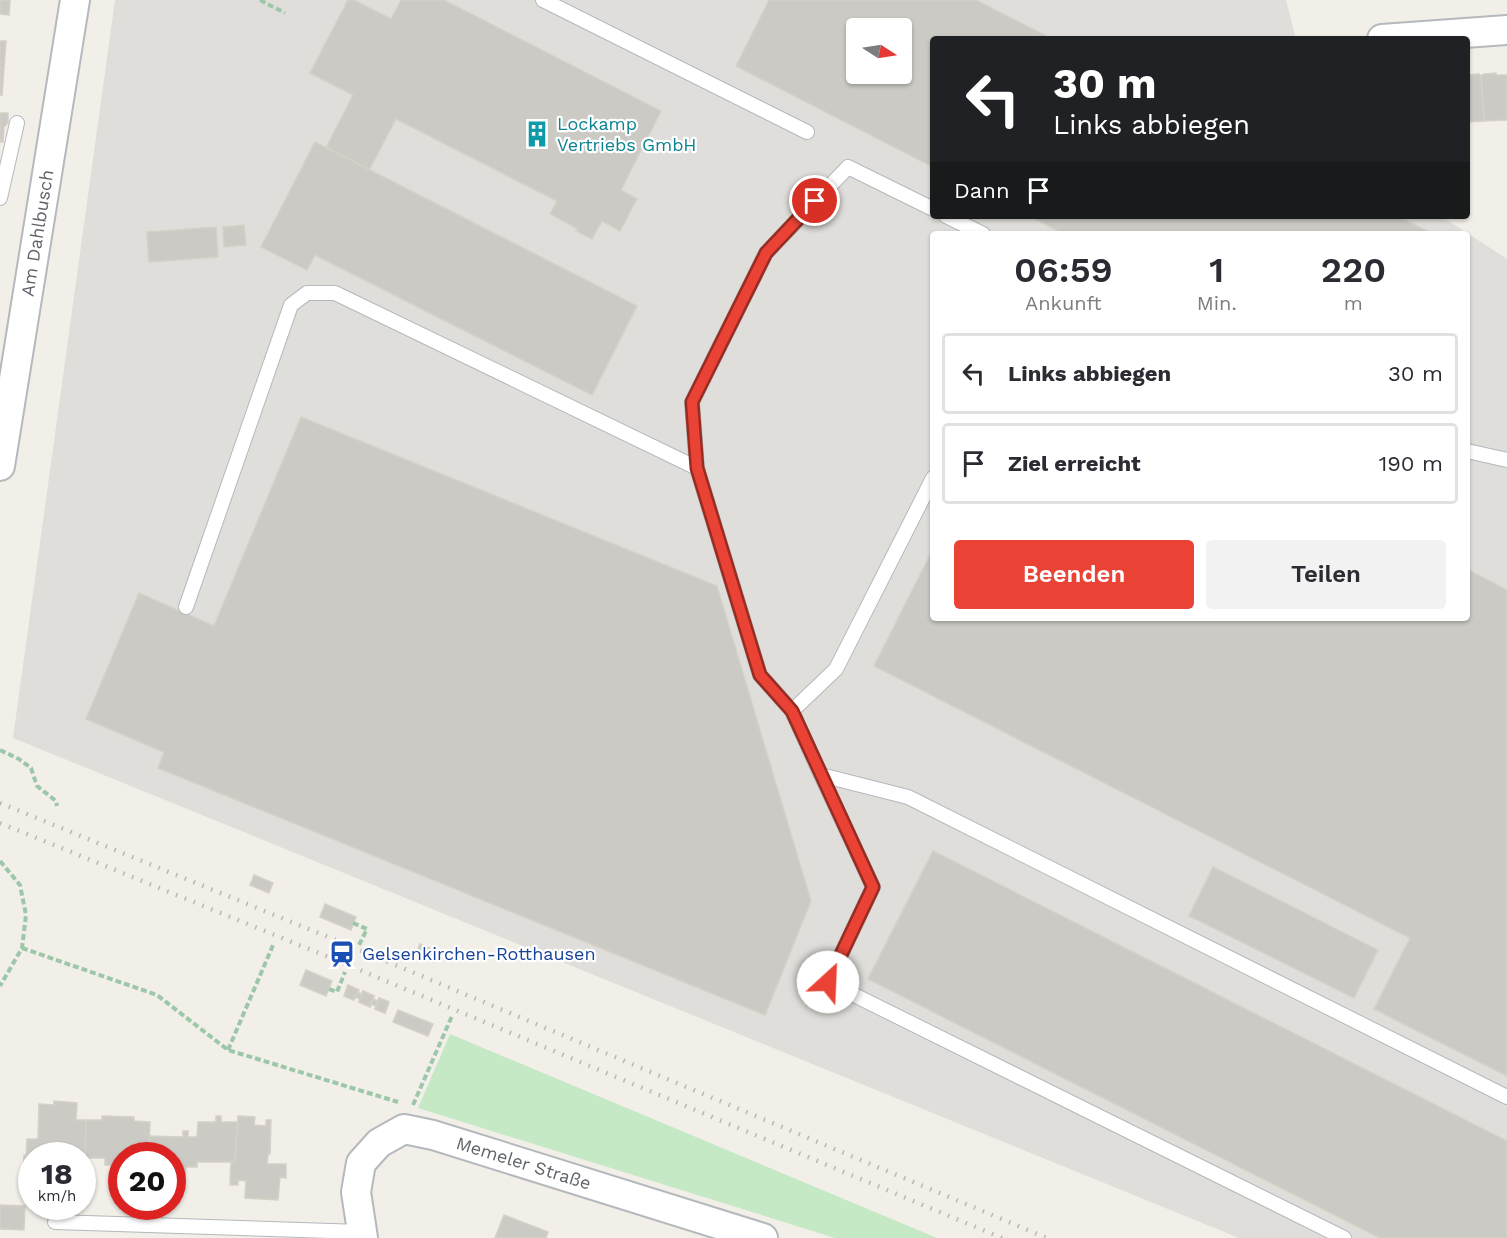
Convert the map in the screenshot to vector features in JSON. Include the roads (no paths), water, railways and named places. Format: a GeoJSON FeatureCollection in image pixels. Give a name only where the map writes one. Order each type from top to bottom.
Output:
{"type":"FeatureCollection","features":[{"type":"Feature","properties":{"kind":"street","name":"Am Dahlbusch"},"geometry":{"type":"LineString","coordinates":[[0,466],[75,0]]}},
{"type":"Feature","properties":{"kind":"street"},"geometry":{"type":"LineString","coordinates":[[1424,36],[1507,30]]}},
{"type":"Feature","properties":{"kind":"street","name":"Memeler Straße"},"geometry":{"type":"LineString","coordinates":[[362,1235],[356,1191],[361,1163],[408,1118],[444,1138],[763,1238]]}},
{"type":"Feature","properties":{"kind":"lane"},"geometry":{"type":"LineString","coordinates":[[543,0],[807,132]]}},
{"type":"Feature","properties":{"kind":"lane"},"geometry":{"type":"LineString","coordinates":[[0,198],[17,123]]}},
{"type":"Feature","properties":{"kind":"lane"},"geometry":{"type":"LineString","coordinates":[[930,208],[848,167],[766,253],[692,402],[697,468],[760,675],[792,711],[873,887],[828,982],[1344,1238]]}},
{"type":"Feature","properties":{"kind":"lane"},"geometry":{"type":"LineString","coordinates":[[952,219],[976,231]]}},
{"type":"Feature","properties":{"kind":"lane"},"geometry":{"type":"LineString","coordinates":[[186,607],[291,305],[307,293],[336,293],[697,468]]}},
{"type":"Feature","properties":{"kind":"lane"},"geometry":{"type":"LineString","coordinates":[[1470,452],[1507,460]]}},
{"type":"Feature","properties":{"kind":"lane"},"geometry":{"type":"LineString","coordinates":[[792,711],[836,669],[930,484]]}},
{"type":"Feature","properties":{"kind":"lane"},"geometry":{"type":"LineString","coordinates":[[821,775],[908,797],[1507,1097]]}},
{"type":"Feature","properties":{"kind":"lane"},"geometry":{"type":"LineString","coordinates":[[55,1222],[362,1235]]}},
{"type":"Feature","properties":{"kind":"railway"},"geometry":{"type":"LineString","coordinates":[[0,803],[338,941],[1047,1238]]}},
{"type":"Feature","properties":{"kind":"railway"},"geometry":{"type":"LineString","coordinates":[[0,823],[331,958],[1002,1238]]}},
{"type":"Feature","properties":{"kind":"place","name":"Lockamp Vertriebs GmbH"},"geometry":{"type":"Point","coordinates":[537,134]}},
{"type":"Feature","properties":{"kind":"place","name":"Gelsenkirchen-Rotthausen"},"geometry":{"type":"Point","coordinates":[342,954]}}]}
